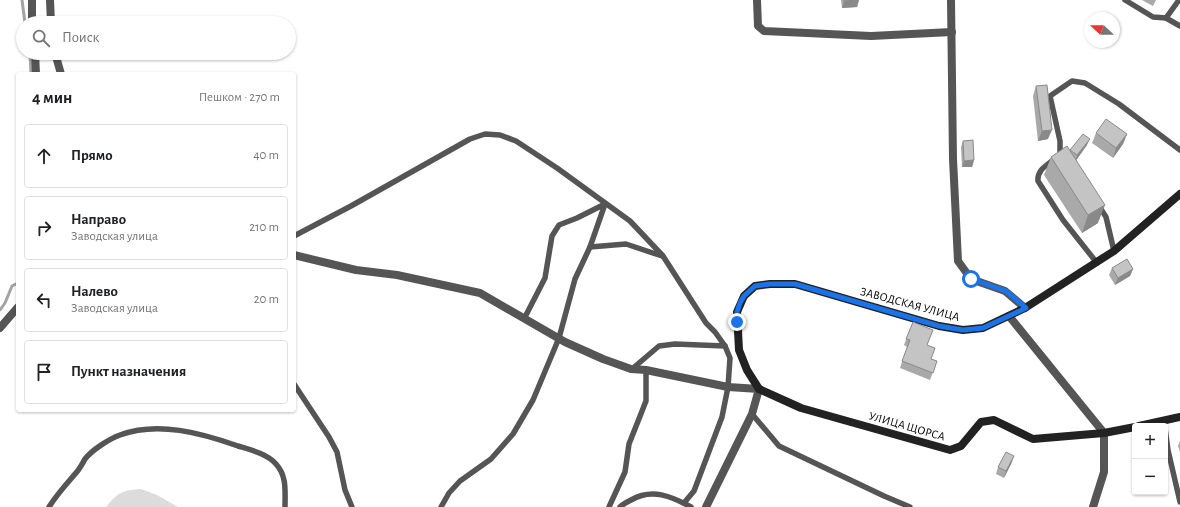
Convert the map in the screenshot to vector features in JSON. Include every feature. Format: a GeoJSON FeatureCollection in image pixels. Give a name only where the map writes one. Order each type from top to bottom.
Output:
{"type":"FeatureCollection","features":[{"type":"Feature","properties":{"kind":"street"},"geometry":{"type":"LineString","coordinates":[[32,0],[32,16]]}},
{"type":"Feature","properties":{"kind":"street"},"geometry":{"type":"LineString","coordinates":[[50,0],[51,16]]}},
{"type":"Feature","properties":{"kind":"street"},"geometry":{"type":"LineString","coordinates":[[757,0],[757,23],[760,29],[764,31],[871,36],[952,32]]}},
{"type":"Feature","properties":{"kind":"street"},"geometry":{"type":"LineString","coordinates":[[951,0],[953,159],[958,261],[971,279],[1006,291],[1026,308]]}},
{"type":"Feature","properties":{"kind":"street"},"geometry":{"type":"LineString","coordinates":[[35,60],[36,72]]}},
{"type":"Feature","properties":{"kind":"street"},"geometry":{"type":"LineString","coordinates":[[57,60],[60,72]]}},
{"type":"Feature","properties":{"kind":"street","name":"ЗАВОДСКАЯ УЛИЦА"},"geometry":{"type":"LineString","coordinates":[[759,388],[747,370],[739,350],[737,312],[744,296],[755,286],[770,284],[795,284],[939,326],[963,330],[983,328],[1026,308],[1097,263],[1114,251],[1180,194]]}},
{"type":"Feature","properties":{"kind":"street"},"geometry":{"type":"LineString","coordinates":[[296,255],[356,270],[397,275],[480,293],[559,338],[603,359],[631,369],[646,370],[728,387],[759,388],[752,414],[706,507]]}},
{"type":"Feature","properties":{"kind":"street"},"geometry":{"type":"LineString","coordinates":[[0,328],[16,309]]}},
{"type":"Feature","properties":{"kind":"street"},"geometry":{"type":"LineString","coordinates":[[1009,316],[1104,433],[1104,472],[1093,507]]}},
{"type":"Feature","properties":{"kind":"street","name":"УЛИЦА ЩОРСА"},"geometry":{"type":"LineString","coordinates":[[759,388],[801,408],[950,450],[961,446],[981,422],[994,420],[1033,439],[1104,433],[1132,428]]}},
{"type":"Feature","properties":{"kind":"street"},"geometry":{"type":"LineString","coordinates":[[1168,423],[1180,417]]}},
{"type":"Feature","properties":{"kind":"lane"},"geometry":{"type":"LineString","coordinates":[[1125,0],[1153,17],[1166,18],[1180,26]]}},
{"type":"Feature","properties":{"kind":"lane"},"geometry":{"type":"LineString","coordinates":[[1166,18],[1179,0]]}},
{"type":"Feature","properties":{"kind":"lane"},"geometry":{"type":"LineString","coordinates":[[1097,263],[1063,220],[1038,181],[1040,171],[1057,157],[1062,158],[1050,96],[1072,81],[1085,83],[1119,104],[1180,150]]}},
{"type":"Feature","properties":{"kind":"lane"},"geometry":{"type":"LineString","coordinates":[[296,235],[351,206],[470,139],[485,134],[500,135],[516,141],[557,168],[630,221],[663,256],[706,323],[715,332],[725,346],[730,358],[728,387],[722,417],[694,491],[684,503]]}},
{"type":"Feature","properties":{"kind":"lane"},"geometry":{"type":"LineString","coordinates":[[1093,198],[1106,217],[1114,251]]}},
{"type":"Feature","properties":{"kind":"lane"},"geometry":{"type":"LineString","coordinates":[[440,507],[460,480],[491,459],[513,434],[533,400],[559,338],[575,279],[590,247],[605,204]]}},
{"type":"Feature","properties":{"kind":"lane"},"geometry":{"type":"LineString","coordinates":[[524,319],[545,278],[552,236],[559,225],[605,204]]}},
{"type":"Feature","properties":{"kind":"lane"},"geometry":{"type":"LineString","coordinates":[[590,247],[626,244],[663,256]]}},
{"type":"Feature","properties":{"kind":"lane"},"geometry":{"type":"LineString","coordinates":[[631,369],[659,346],[675,344],[725,346]]}},
{"type":"Feature","properties":{"kind":"lane"},"geometry":{"type":"LineString","coordinates":[[609,507],[625,472],[629,444],[646,401],[646,370]]}},
{"type":"Feature","properties":{"kind":"lane"},"geometry":{"type":"LineString","coordinates":[[296,387],[329,437],[337,452],[345,490],[352,507]]}},
{"type":"Feature","properties":{"kind":"lane"},"geometry":{"type":"LineString","coordinates":[[752,414],[779,446],[910,507]]}},
{"type":"Feature","properties":{"kind":"lane"},"geometry":{"type":"LineString","coordinates":[[48,507],[76,473],[86,458],[97,448],[119,435],[142,430],[174,429],[205,434],[258,452],[276,463],[284,476],[285,507]]}},
{"type":"Feature","properties":{"kind":"lane"},"geometry":{"type":"LineString","coordinates":[[1168,450],[1180,502]]}},
{"type":"Feature","properties":{"kind":"lane"},"geometry":{"type":"LineString","coordinates":[[620,507],[640,495],[647,494],[660,494],[691,507]]}},
{"type":"Feature","properties":{"kind":"shaded area"},"geometry":{"type":"Polygon","coordinates":[[[141,489],[157,495],[178,507],[106,507],[121,493],[141,489]]]}},
{"type":"Feature","properties":{"kind":"building"},"geometry":{"type":"Polygon","coordinates":[[[1047,85],[1052,130],[1042,131],[1036,86],[1047,85]]]}},
{"type":"Feature","properties":{"kind":"building"},"geometry":{"type":"Polygon","coordinates":[[[1106,119],[1127,134],[1116,148],[1096,133],[1106,119]]]}},
{"type":"Feature","properties":{"kind":"building"},"geometry":{"type":"Polygon","coordinates":[[[1083,134],[1090,139],[1077,155],[1070,150],[1083,134]]]}},
{"type":"Feature","properties":{"kind":"building"},"geometry":{"type":"Polygon","coordinates":[[[973,140],[974,160],[964,161],[963,141],[973,140]]]}},
{"type":"Feature","properties":{"kind":"building"},"geometry":{"type":"Polygon","coordinates":[[[1067,146],[1105,205],[1088,215],[1051,157],[1067,146]]]}},
{"type":"Feature","properties":{"kind":"building"},"geometry":{"type":"Polygon","coordinates":[[[1127,259],[1133,269],[1118,278],[1112,268],[1127,259]]]}},
{"type":"Feature","properties":{"kind":"building"},"geometry":{"type":"Polygon","coordinates":[[[913,322],[933,330],[927,345],[935,348],[931,359],[937,361],[933,373],[902,361],[910,340],[906,339],[913,322]]]}},
{"type":"Feature","properties":{"kind":"building"},"geometry":{"type":"Polygon","coordinates":[[[1006,452],[1014,456],[1006,471],[998,467],[1006,452]]]}},
{"type":"Feature","properties":{"kind":"waterway"},"geometry":{"type":"LineString","coordinates":[[22,0],[24,16]]}},
{"type":"Feature","properties":{"kind":"waterway"},"geometry":{"type":"LineString","coordinates":[[30,60],[31,72]]}},
{"type":"Feature","properties":{"kind":"waterway"},"geometry":{"type":"LineString","coordinates":[[0,310],[5,303],[12,286],[16,284]]}},
{"type":"Feature","properties":{"kind":"route"},"geometry":{"type":"LineString","coordinates":[[737,322],[737,312],[744,296],[755,286],[770,284],[795,284],[939,326],[963,330],[983,328],[1026,308],[1006,291],[971,279]]}}]}
